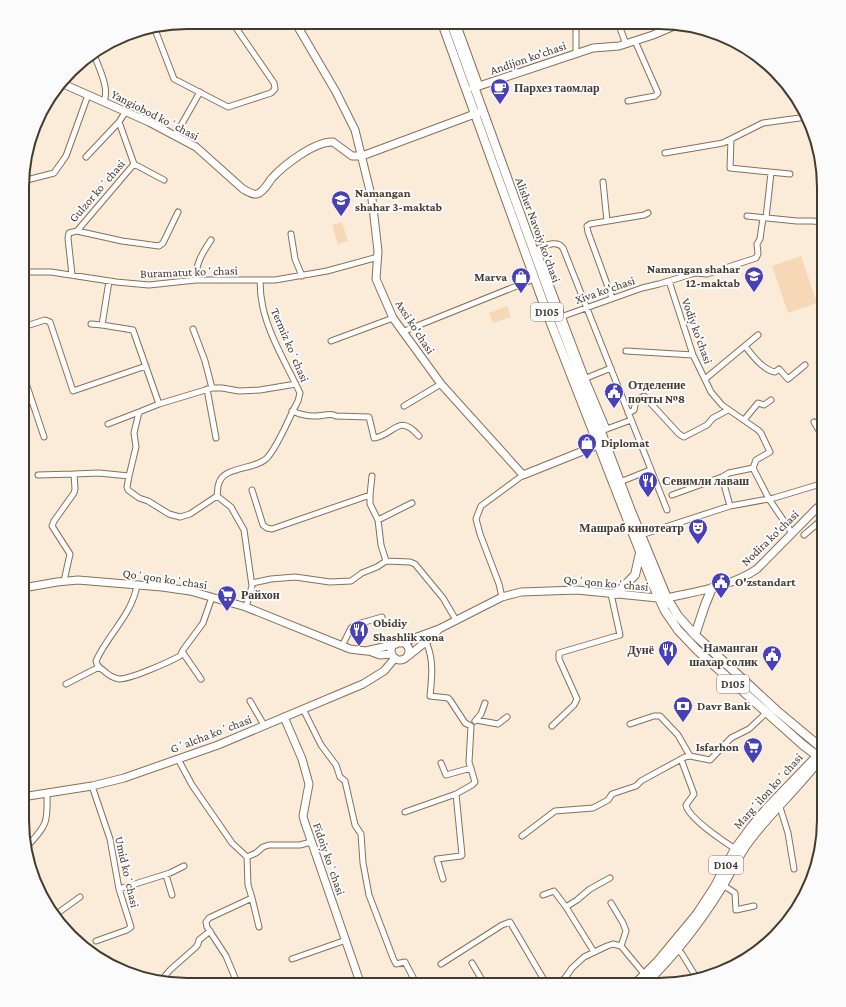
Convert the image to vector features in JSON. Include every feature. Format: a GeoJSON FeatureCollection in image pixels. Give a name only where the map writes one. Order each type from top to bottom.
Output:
{"type":"FeatureCollection","features":[{"type":"Feature","properties":{"kind":"main road","name":"Alisher Navoiy ko'chasi"},"geometry":{"type":"LineString","coordinates":[[444,29],[535,250],[604,430],[620,482],[641,536],[662,598]]}},
{"type":"Feature","properties":{"kind":"main road","name":"Alisher Navoiy ko'chasi"},"geometry":{"type":"LineString","coordinates":[[453,29],[477,87],[478,113],[534,279],[640,552],[662,598],[695,635],[776,710],[817,744]]}},
{"type":"Feature","properties":{"kind":"main road"},"geometry":{"type":"LineString","coordinates":[[614,594],[635,575],[640,552]]}},
{"type":"Feature","properties":{"kind":"main road"},"geometry":{"type":"LineString","coordinates":[[695,635],[712,588]]}},
{"type":"Feature","properties":{"kind":"main road","name":"D105"},"geometry":{"type":"LineString","coordinates":[[662,598],[665,611],[678,630],[697,650],[766,713],[817,756]]}},
{"type":"Feature","properties":{"kind":"main road","name":"Margʻilon koʻchasi"},"geometry":{"type":"LineString","coordinates":[[642,978],[677,940],[697,914],[767,808],[805,769],[817,761]]}},
{"type":"Feature","properties":{"kind":"main road","name":"Margʻilon koʻchasi"},"geometry":{"type":"LineString","coordinates":[[651,978],[678,950],[723,885],[738,851],[817,763]]}},
{"type":"Feature","properties":{"kind":"street"},"geometry":{"type":"LineString","coordinates":[[156,32],[174,80],[228,107],[271,93],[275,89],[274,83],[237,29]]}},
{"type":"Feature","properties":{"kind":"street","name":"Axsi ko'chasi"},"geometry":{"type":"LineString","coordinates":[[299,29],[347,112],[355,130],[372,199],[378,257],[376,279],[393,318],[441,384],[523,475]]}},
{"type":"Feature","properties":{"kind":"street"},"geometry":{"type":"LineString","coordinates":[[459,29],[477,87]]}},
{"type":"Feature","properties":{"kind":"street"},"geometry":{"type":"LineString","coordinates":[[576,29],[576,54]]}},
{"type":"Feature","properties":{"kind":"street"},"geometry":{"type":"LineString","coordinates":[[620,29],[626,44]]}},
{"type":"Feature","properties":{"kind":"street","name":"Andijon ko'chasi"},"geometry":{"type":"LineString","coordinates":[[477,87],[593,48],[613,47],[626,44],[668,29]]}},
{"type":"Feature","properties":{"kind":"street"},"geometry":{"type":"LineString","coordinates":[[628,101],[655,96],[658,93],[635,40]]}},
{"type":"Feature","properties":{"kind":"street"},"geometry":{"type":"LineString","coordinates":[[96,59],[106,90],[104,101]]}},
{"type":"Feature","properties":{"kind":"street","name":"Yangiobod koʻchasi"},"geometry":{"type":"LineString","coordinates":[[66,86],[104,101],[150,122],[196,148],[243,189],[252,194],[262,192],[273,177],[296,157],[323,143],[333,142],[352,156],[362,156]]}},
{"type":"Feature","properties":{"kind":"street"},"geometry":{"type":"LineString","coordinates":[[175,136],[200,92]]}},
{"type":"Feature","properties":{"kind":"street"},"geometry":{"type":"LineString","coordinates":[[29,179],[54,173],[66,156],[88,95]]}},
{"type":"Feature","properties":{"kind":"street"},"geometry":{"type":"LineString","coordinates":[[86,157],[126,111]]}},
{"type":"Feature","properties":{"kind":"street"},"geometry":{"type":"LineString","coordinates":[[362,156],[478,113]]}},
{"type":"Feature","properties":{"kind":"street"},"geometry":{"type":"LineString","coordinates":[[665,153],[723,142],[763,124],[801,118]]}},
{"type":"Feature","properties":{"kind":"street","name":"Gulzor koʻchasi"},"geometry":{"type":"LineString","coordinates":[[118,122],[134,164],[164,180]]}},
{"type":"Feature","properties":{"kind":"street"},"geometry":{"type":"LineString","coordinates":[[731,139],[730,168],[790,174]]}},
{"type":"Feature","properties":{"kind":"street","name":"Gulzor koʻchasi"},"geometry":{"type":"LineString","coordinates":[[72,275],[68,238],[69,233],[77,231],[134,164]]}},
{"type":"Feature","properties":{"kind":"street"},"geometry":{"type":"LineString","coordinates":[[764,218],[771,173]]}},
{"type":"Feature","properties":{"kind":"street"},"geometry":{"type":"LineString","coordinates":[[603,182],[607,221]]}},
{"type":"Feature","properties":{"kind":"street"},"geometry":{"type":"LineString","coordinates":[[77,231],[122,241],[160,245],[163,243],[178,212]]}},
{"type":"Feature","properties":{"kind":"street"},"geometry":{"type":"LineString","coordinates":[[612,298],[587,228],[590,224],[644,215],[648,213]]}},
{"type":"Feature","properties":{"kind":"street"},"geometry":{"type":"LineString","coordinates":[[747,216],[817,221]]}},
{"type":"Feature","properties":{"kind":"street","name":"Xiva ko'chasi"},"geometry":{"type":"LineString","coordinates":[[560,317],[642,288],[696,273],[707,274],[756,258],[758,254],[757,244],[760,240],[764,218]]}},
{"type":"Feature","properties":{"kind":"street"},"geometry":{"type":"LineString","coordinates":[[292,234],[296,259],[302,276]]}},
{"type":"Feature","properties":{"kind":"street"},"geometry":{"type":"LineString","coordinates":[[196,280],[198,264],[211,240]]}},
{"type":"Feature","properties":{"kind":"street"},"geometry":{"type":"LineString","coordinates":[[535,250],[552,244],[560,244],[667,510]]}},
{"type":"Feature","properties":{"kind":"street","name":"Buramatut koʻchasi"},"geometry":{"type":"LineString","coordinates":[[29,272],[51,272],[149,284],[196,280],[275,280],[327,271],[378,257]]}},
{"type":"Feature","properties":{"kind":"street"},"geometry":{"type":"LineString","coordinates":[[402,332],[534,279]]}},
{"type":"Feature","properties":{"kind":"street"},"geometry":{"type":"LineString","coordinates":[[102,325],[109,280]]}},
{"type":"Feature","properties":{"kind":"street","name":"Termiz koʻchasi"},"geometry":{"type":"LineString","coordinates":[[217,496],[219,481],[227,473],[256,464],[266,458],[274,448],[300,397],[300,393],[286,366],[268,324],[263,307],[260,280]]}},
{"type":"Feature","properties":{"kind":"street","name":"Vodiy ko'chasi"},"geometry":{"type":"LineString","coordinates":[[669,281],[693,355],[715,398],[728,410],[760,432],[770,452],[756,460],[753,468]]}},
{"type":"Feature","properties":{"kind":"street"},"geometry":{"type":"LineString","coordinates":[[331,341],[393,318]]}},
{"type":"Feature","properties":{"kind":"street"},"geometry":{"type":"LineString","coordinates":[[29,325],[45,320],[50,322],[73,391],[146,366]]}},
{"type":"Feature","properties":{"kind":"street"},"geometry":{"type":"LineString","coordinates":[[91,324],[133,330],[159,404]]}},
{"type":"Feature","properties":{"kind":"street"},"geometry":{"type":"LineString","coordinates":[[193,329],[205,361],[212,388]]}},
{"type":"Feature","properties":{"kind":"street"},"geometry":{"type":"LineString","coordinates":[[705,379],[758,335]]}},
{"type":"Feature","properties":{"kind":"street"},"geometry":{"type":"LineString","coordinates":[[744,346],[760,363],[774,373],[780,370],[788,379],[805,365]]}},
{"type":"Feature","properties":{"kind":"street"},"geometry":{"type":"LineString","coordinates":[[626,351],[693,355]]}},
{"type":"Feature","properties":{"kind":"street"},"geometry":{"type":"LineString","coordinates":[[584,380],[611,368]]}},
{"type":"Feature","properties":{"kind":"street"},"geometry":{"type":"LineString","coordinates":[[108,424],[159,404],[206,389],[218,388],[239,391],[260,390],[296,384]]}},
{"type":"Feature","properties":{"kind":"street"},"geometry":{"type":"LineString","coordinates":[[404,406],[441,384]]}},
{"type":"Feature","properties":{"kind":"street"},"geometry":{"type":"LineString","coordinates":[[206,389],[216,438]]}},
{"type":"Feature","properties":{"kind":"street"},"geometry":{"type":"LineString","coordinates":[[29,392],[44,437]]}},
{"type":"Feature","properties":{"kind":"street"},"geometry":{"type":"LineString","coordinates":[[628,413],[634,410],[636,401],[644,396],[679,434],[684,437],[707,425],[714,418],[728,410]]}},
{"type":"Feature","properties":{"kind":"street"},"geometry":{"type":"LineString","coordinates":[[744,420],[758,404],[764,405],[771,400]]}},
{"type":"Feature","properties":{"kind":"street"},"geometry":{"type":"LineString","coordinates":[[292,411],[303,415],[316,416],[331,414],[336,416],[369,417],[374,438],[386,434],[397,426],[402,425],[412,428],[419,436]]}},
{"type":"Feature","properties":{"kind":"street"},"geometry":{"type":"LineString","coordinates":[[139,412],[134,433],[135,448],[127,487],[128,490],[173,516],[184,516],[217,496],[231,507],[244,530],[252,583],[246,607]]}},
{"type":"Feature","properties":{"kind":"street"},"geometry":{"type":"LineString","coordinates":[[604,430],[631,420]]}},
{"type":"Feature","properties":{"kind":"street"},"geometry":{"type":"LineString","coordinates":[[814,422],[817,427]]}},
{"type":"Feature","properties":{"kind":"street"},"geometry":{"type":"LineString","coordinates":[[502,597],[499,584],[480,534],[476,519],[481,506],[523,475],[598,445]]}},
{"type":"Feature","properties":{"kind":"street"},"geometry":{"type":"LineString","coordinates":[[672,495],[722,477],[729,473],[753,468],[769,499],[792,533]]}},
{"type":"Feature","properties":{"kind":"street"},"geometry":{"type":"LineString","coordinates":[[620,482],[650,470]]}},
{"type":"Feature","properties":{"kind":"street"},"geometry":{"type":"LineString","coordinates":[[38,475],[99,473],[129,476]]}},
{"type":"Feature","properties":{"kind":"street"},"geometry":{"type":"LineString","coordinates":[[64,581],[70,554],[52,526],[74,493],[74,474]]}},
{"type":"Feature","properties":{"kind":"street"},"geometry":{"type":"LineString","coordinates":[[372,476],[370,504],[378,520],[381,545],[386,561]]}},
{"type":"Feature","properties":{"kind":"street"},"geometry":{"type":"LineString","coordinates":[[722,477],[730,506]]}},
{"type":"Feature","properties":{"kind":"street"},"geometry":{"type":"LineString","coordinates":[[641,536],[730,506],[781,497],[817,485]]}},
{"type":"Feature","properties":{"kind":"street"},"geometry":{"type":"LineString","coordinates":[[252,490],[263,525],[272,529],[370,495]]}},
{"type":"Feature","properties":{"kind":"street"},"geometry":{"type":"LineString","coordinates":[[378,520],[412,503]]}},
{"type":"Feature","properties":{"kind":"street","name":"Nodira ko'chasi"},"geometry":{"type":"LineString","coordinates":[[662,598],[712,588],[739,579],[752,572],[767,560],[817,508]]}},
{"type":"Feature","properties":{"kind":"street"},"geometry":{"type":"LineString","coordinates":[[804,535],[817,524]]}},
{"type":"Feature","properties":{"kind":"street"},"geometry":{"type":"LineString","coordinates":[[252,583],[271,578],[330,582],[351,581],[362,573],[377,567],[386,561],[410,562],[415,564],[443,598],[456,620]]}},
{"type":"Feature","properties":{"kind":"street","name":"Qoʻqon koʻchasi"},"geometry":{"type":"LineString","coordinates":[[29,587],[78,580],[190,591],[246,607],[342,646],[380,655],[394,656]]}},
{"type":"Feature","properties":{"kind":"street"},"geometry":{"type":"LineString","coordinates":[[137,585],[134,598],[126,616],[104,646],[96,660],[96,664],[111,677],[123,678],[146,671],[176,658],[183,653],[183,650],[203,623],[212,597]]}},
{"type":"Feature","properties":{"kind":"street","name":"Qoʻqon koʻchasi"},"geometry":{"type":"LineString","coordinates":[[366,651],[399,644],[440,628],[502,597],[521,592],[577,590],[662,598]]}},
{"type":"Feature","properties":{"kind":"street"},"geometry":{"type":"LineString","coordinates":[[552,726],[574,705],[577,699],[559,658],[559,653],[620,635],[614,594]]}},
{"type":"Feature","properties":{"kind":"street"},"geometry":{"type":"LineString","coordinates":[[342,646],[351,628],[362,622],[382,617]]}},
{"type":"Feature","properties":{"kind":"street","name":"Qoʻqon koʻchasi"},"geometry":{"type":"LineString","coordinates":[[408,656],[432,637],[440,628]]}},
{"type":"Feature","properties":{"kind":"street"},"geometry":{"type":"LineString","coordinates":[[426,642],[432,663],[430,696],[448,698],[465,723],[471,726]]}},
{"type":"Feature","properties":{"kind":"street"},"geometry":{"type":"LineString","coordinates":[[399,644],[408,647],[408,656],[404,659],[394,656],[392,648],[399,644]]}},
{"type":"Feature","properties":{"kind":"street"},"geometry":{"type":"LineString","coordinates":[[183,653],[201,680]]}},
{"type":"Feature","properties":{"kind":"street"},"geometry":{"type":"LineString","coordinates":[[380,655],[384,661],[384,671]]}},
{"type":"Feature","properties":{"kind":"street","name":"Gʻalcha koʻchasi"},"geometry":{"type":"LineString","coordinates":[[29,796],[92,786],[124,778],[218,745],[363,684],[384,671],[394,656]]}},
{"type":"Feature","properties":{"kind":"street"},"geometry":{"type":"LineString","coordinates":[[66,684],[99,667]]}},
{"type":"Feature","properties":{"kind":"street"},"geometry":{"type":"LineString","coordinates":[[250,701],[264,725]]}},
{"type":"Feature","properties":{"kind":"street"},"geometry":{"type":"LineString","coordinates":[[405,812],[456,794],[475,782],[469,762],[471,726],[481,714],[485,703]]}},
{"type":"Feature","properties":{"kind":"street"},"geometry":{"type":"LineString","coordinates":[[303,709],[321,745],[336,765],[340,777],[345,781],[356,825],[361,834],[369,895],[396,964],[405,962],[413,978]]}},
{"type":"Feature","properties":{"kind":"street"},"geometry":{"type":"LineString","coordinates":[[522,836],[555,811],[595,808],[608,800],[612,794],[636,786],[641,781],[681,759],[690,756],[710,760],[731,738],[749,729],[766,713]]}},
{"type":"Feature","properties":{"kind":"street"},"geometry":{"type":"LineString","coordinates":[[630,724],[654,716],[660,716],[678,735],[690,756]]}},
{"type":"Feature","properties":{"kind":"street","name":"Fidoiy koʻchasi"},"geometry":{"type":"LineString","coordinates":[[284,717],[308,777],[308,793],[303,816],[360,978]]}},
{"type":"Feature","properties":{"kind":"street"},"geometry":{"type":"LineString","coordinates":[[476,720],[498,724],[507,717]]}},
{"type":"Feature","properties":{"kind":"street"},"geometry":{"type":"LineString","coordinates":[[178,759],[192,785],[232,843],[247,857],[248,886],[259,927]]}},
{"type":"Feature","properties":{"kind":"street"},"geometry":{"type":"LineString","coordinates":[[681,759],[694,794],[686,805],[688,810],[701,824],[738,851]]}},
{"type":"Feature","properties":{"kind":"street"},"geometry":{"type":"LineString","coordinates":[[441,763],[446,775],[471,768]]}},
{"type":"Feature","properties":{"kind":"street","name":"Umid koʻchasi"},"geometry":{"type":"LineString","coordinates":[[92,786],[110,839],[119,889],[130,928],[96,941]]}},
{"type":"Feature","properties":{"kind":"street"},"geometry":{"type":"LineString","coordinates":[[30,843],[45,824],[48,813],[47,794]]}},
{"type":"Feature","properties":{"kind":"street"},"geometry":{"type":"LineString","coordinates":[[443,879],[437,858],[461,856],[462,854],[456,794]]}},
{"type":"Feature","properties":{"kind":"street"},"geometry":{"type":"LineString","coordinates":[[779,804],[788,833],[794,869]]}},
{"type":"Feature","properties":{"kind":"street"},"geometry":{"type":"LineString","coordinates":[[247,857],[269,845],[300,845],[311,842]]}},
{"type":"Feature","properties":{"kind":"street"},"geometry":{"type":"LineString","coordinates":[[119,889],[166,875],[184,866]]}},
{"type":"Feature","properties":{"kind":"street"},"geometry":{"type":"LineString","coordinates":[[166,875],[172,895]]}},
{"type":"Feature","properties":{"kind":"street"},"geometry":{"type":"LineString","coordinates":[[566,907],[590,889],[610,878]]}},
{"type":"Feature","properties":{"kind":"street"},"geometry":{"type":"LineString","coordinates":[[723,885],[735,893],[736,910],[754,906]]}},
{"type":"Feature","properties":{"kind":"street"},"geometry":{"type":"LineString","coordinates":[[543,895],[554,890],[594,952]]}},
{"type":"Feature","properties":{"kind":"street"},"geometry":{"type":"LineString","coordinates":[[59,912],[80,897]]}},
{"type":"Feature","properties":{"kind":"street"},"geometry":{"type":"LineString","coordinates":[[235,978],[226,956],[206,924],[207,920],[252,898]]}},
{"type":"Feature","properties":{"kind":"street"},"geometry":{"type":"LineString","coordinates":[[611,903],[626,931],[622,937],[621,946]]}},
{"type":"Feature","properties":{"kind":"street"},"geometry":{"type":"LineString","coordinates":[[441,964],[502,925],[510,922],[543,978]]}},
{"type":"Feature","properties":{"kind":"street"},"geometry":{"type":"LineString","coordinates":[[164,977],[196,947],[198,940],[210,931]]}},
{"type":"Feature","properties":{"kind":"street"},"geometry":{"type":"LineString","coordinates":[[292,960],[346,940]]}},
{"type":"Feature","properties":{"kind":"street"},"geometry":{"type":"LineString","coordinates":[[565,978],[577,963],[594,952],[613,944],[621,946],[645,975]]}},
{"type":"Feature","properties":{"kind":"street"},"geometry":{"type":"LineString","coordinates":[[678,950],[694,974]]}},
{"type":"Feature","properties":{"kind":"street"},"geometry":{"type":"LineString","coordinates":[[472,963],[481,978]]}},
{"type":"Feature","properties":{"kind":"shaded area"},"geometry":{"type":"Polygon","coordinates":[[[342,222],[348,241],[338,244],[332,225],[342,222]]]}},
{"type":"Feature","properties":{"kind":"shaded area"},"geometry":{"type":"Polygon","coordinates":[[[801,256],[817,303],[788,313],[772,266],[801,256]]]}},
{"type":"Feature","properties":{"kind":"shaded area"},"geometry":{"type":"Polygon","coordinates":[[[507,306],[511,317],[493,323],[489,313],[507,306]]]}},
{"type":"Feature","properties":{"kind":"place","name":"Пархез таомлар"},"geometry":{"type":"Point","coordinates":[500,105]}},
{"type":"Feature","properties":{"kind":"place","name":"Namangan shahar 3-maktab"},"geometry":{"type":"Point","coordinates":[341,217]}},
{"type":"Feature","properties":{"kind":"place","name":"Namangan shahar 12-maktab"},"geometry":{"type":"Point","coordinates":[754,293]}},
{"type":"Feature","properties":{"kind":"place","name":"Marva"},"geometry":{"type":"Point","coordinates":[521,294]}},
{"type":"Feature","properties":{"kind":"place","name":"Отделение почты №8"},"geometry":{"type":"Point","coordinates":[614,409]}},
{"type":"Feature","properties":{"kind":"place","name":"Diplomat"},"geometry":{"type":"Point","coordinates":[587,460]}},
{"type":"Feature","properties":{"kind":"place","name":"Севимли лаваш"},"geometry":{"type":"Point","coordinates":[648,498]}},
{"type":"Feature","properties":{"kind":"place","name":"Машраб кинотеатр"},"geometry":{"type":"Point","coordinates":[698,545]}},
{"type":"Feature","properties":{"kind":"place","name":"O'zstandart"},"geometry":{"type":"Point","coordinates":[721,599]}},
{"type":"Feature","properties":{"kind":"place","name":"Райхон"},"geometry":{"type":"Point","coordinates":[227,612]}},
{"type":"Feature","properties":{"kind":"place","name":"Obidiy Shashlik xona"},"geometry":{"type":"Point","coordinates":[359,647]}},
{"type":"Feature","properties":{"kind":"place","name":"Дунё"},"geometry":{"type":"Point","coordinates":[668,667]}},
{"type":"Feature","properties":{"kind":"place","name":"Наманган шахар солик"},"geometry":{"type":"Point","coordinates":[772,672]}},
{"type":"Feature","properties":{"kind":"place","name":"Davr Bank"},"geometry":{"type":"Point","coordinates":[683,723]}},
{"type":"Feature","properties":{"kind":"place","name":"Isfarhon"},"geometry":{"type":"Point","coordinates":[753,764]}}]}
